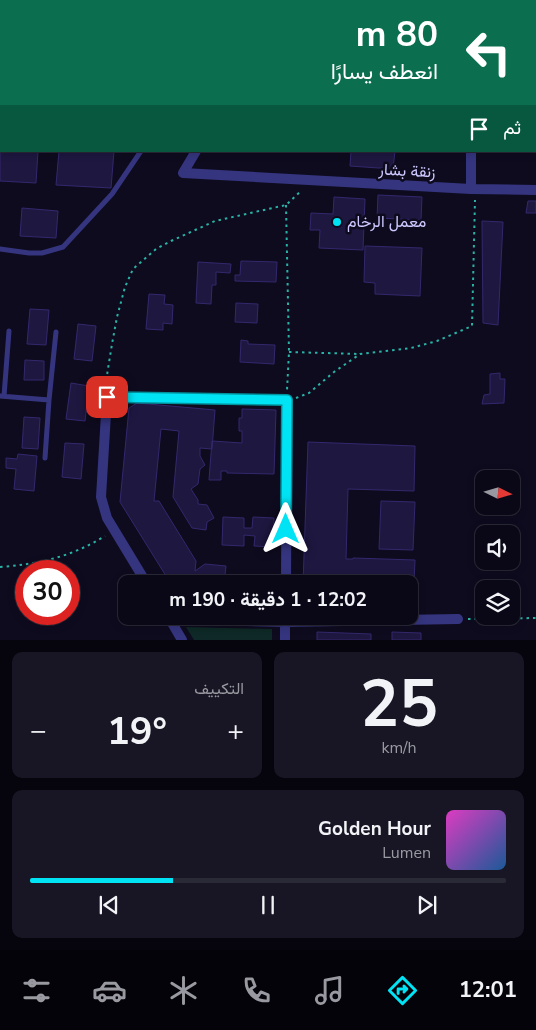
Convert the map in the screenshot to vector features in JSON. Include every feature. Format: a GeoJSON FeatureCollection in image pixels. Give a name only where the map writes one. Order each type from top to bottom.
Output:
{"type":"FeatureCollection","features":[{"type":"Feature","properties":{"kind":"street","name":"زنقة بشار"},"geometry":{"type":"LineString","coordinates":[[195,152],[183,173],[473,189],[536,190]]}},
{"type":"Feature","properties":{"kind":"street"},"geometry":{"type":"LineString","coordinates":[[471,152],[473,189]]}},
{"type":"Feature","properties":{"kind":"street"},"geometry":{"type":"LineString","coordinates":[[141,575],[106,518],[101,497],[107,397],[287,400],[286,575]]}},
{"type":"Feature","properties":{"kind":"street"},"geometry":{"type":"LineString","coordinates":[[418,619],[458,619]]}},
{"type":"Feature","properties":{"kind":"street"},"geometry":{"type":"LineString","coordinates":[[172,625],[182,640]]}},
{"type":"Feature","properties":{"kind":"street"},"geometry":{"type":"LineString","coordinates":[[285,625],[285,640]]}},
{"type":"Feature","properties":{"kind":"lane"},"geometry":{"type":"LineString","coordinates":[[0,249],[42,253],[62,247],[112,194],[140,152]]}},
{"type":"Feature","properties":{"kind":"lane"},"geometry":{"type":"LineString","coordinates":[[9,331],[2,396],[49,400]]}},
{"type":"Feature","properties":{"kind":"lane"},"geometry":{"type":"LineString","coordinates":[[45,458],[56,332]]}},
{"type":"Feature","properties":{"kind":"path"},"geometry":{"type":"LineString","coordinates":[[107,397],[112,344],[125,286],[133,269],[156,249],[215,221],[286,205],[314,181]]}},
{"type":"Feature","properties":{"kind":"path"},"geometry":{"type":"LineString","coordinates":[[289,352],[360,354],[411,348],[438,341],[472,326],[473,189]]}},
{"type":"Feature","properties":{"kind":"path"},"geometry":{"type":"LineString","coordinates":[[286,205],[289,352],[287,400],[310,393],[334,372],[360,354]]}},
{"type":"Feature","properties":{"kind":"path"},"geometry":{"type":"LineString","coordinates":[[0,567],[42,561],[66,555],[87,547],[114,531]]}},
{"type":"Feature","properties":{"kind":"path"},"geometry":{"type":"LineString","coordinates":[[458,619],[536,618]]}},
{"type":"Feature","properties":{"kind":"green space"},"geometry":{"type":"Polygon","coordinates":[[[186,627],[272,629],[272,640],[194,640],[186,627]]]}},
{"type":"Feature","properties":{"kind":"building"},"geometry":{"type":"Polygon","coordinates":[[[0,152],[38,152],[36,183],[0,181],[0,152]]]}},
{"type":"Feature","properties":{"kind":"building"},"geometry":{"type":"Polygon","coordinates":[[[59,152],[114,152],[111,188],[56,185],[59,152]]]}},
{"type":"Feature","properties":{"kind":"building"},"geometry":{"type":"Polygon","coordinates":[[[351,152],[395,152],[393,169],[350,166],[351,152]]]}},
{"type":"Feature","properties":{"kind":"building"},"geometry":{"type":"Polygon","coordinates":[[[378,195],[422,197],[421,220],[377,218],[378,195]]]}},
{"type":"Feature","properties":{"kind":"building","name":"معمل الرخام"},"geometry":{"type":"Polygon","coordinates":[[[334,197],[365,199],[363,250],[319,248],[320,230],[310,230],[311,213],[333,214],[334,197]]]}},
{"type":"Feature","properties":{"kind":"building"},"geometry":{"type":"Polygon","coordinates":[[[528,201],[536,201],[536,213],[526,213],[528,201]]]}},
{"type":"Feature","properties":{"kind":"building"},"geometry":{"type":"Polygon","coordinates":[[[22,208],[58,211],[56,238],[20,236],[22,208]]]}},
{"type":"Feature","properties":{"kind":"building"},"geometry":{"type":"Polygon","coordinates":[[[482,221],[503,222],[498,325],[483,323],[482,221]]]}},
{"type":"Feature","properties":{"kind":"building"},"geometry":{"type":"Polygon","coordinates":[[[365,246],[422,248],[420,296],[375,294],[375,283],[364,282],[365,246]]]}},
{"type":"Feature","properties":{"kind":"building"},"geometry":{"type":"Polygon","coordinates":[[[241,261],[277,262],[276,282],[235,281],[235,275],[240,275],[241,261]]]}},
{"type":"Feature","properties":{"kind":"building"},"geometry":{"type":"Polygon","coordinates":[[[198,262],[231,264],[230,273],[216,272],[216,285],[212,285],[211,304],[196,303],[198,262]]]}},
{"type":"Feature","properties":{"kind":"building"},"geometry":{"type":"Polygon","coordinates":[[[149,294],[165,295],[164,304],[173,305],[172,324],[163,323],[163,330],[146,329],[149,294]]]}},
{"type":"Feature","properties":{"kind":"building"},"geometry":{"type":"Polygon","coordinates":[[[236,303],[258,304],[257,323],[235,322],[236,303]]]}},
{"type":"Feature","properties":{"kind":"building"},"geometry":{"type":"Polygon","coordinates":[[[30,309],[49,310],[46,345],[27,344],[30,309]]]}},
{"type":"Feature","properties":{"kind":"building"},"geometry":{"type":"Polygon","coordinates":[[[78,324],[96,326],[92,361],[74,359],[78,324]]]}},
{"type":"Feature","properties":{"kind":"building"},"geometry":{"type":"Polygon","coordinates":[[[241,340],[248,341],[248,344],[275,345],[274,364],[240,362],[241,340]]]}},
{"type":"Feature","properties":{"kind":"building"},"geometry":{"type":"Polygon","coordinates":[[[25,360],[44,361],[44,380],[24,380],[25,360]]]}},
{"type":"Feature","properties":{"kind":"building"},"geometry":{"type":"Polygon","coordinates":[[[500,373],[500,379],[505,379],[504,403],[482,404],[484,395],[490,394],[490,374],[500,373]]]}},
{"type":"Feature","properties":{"kind":"building"},"geometry":{"type":"Polygon","coordinates":[[[71,383],[89,386],[85,421],[66,419],[71,383]]]}},
{"type":"Feature","properties":{"kind":"building"},"geometry":{"type":"Polygon","coordinates":[[[137,403],[215,410],[212,449],[200,448],[200,456],[205,465],[200,469],[198,484],[191,489],[198,500],[198,504],[207,505],[214,518],[207,522],[206,530],[192,528],[173,497],[179,431],[161,429],[154,501],[159,501],[196,561],[195,571],[205,564],[226,566],[225,575],[165,575],[120,502],[129,408],[137,403]]]}},
{"type":"Feature","properties":{"kind":"building"},"geometry":{"type":"Polygon","coordinates":[[[242,409],[276,410],[274,474],[227,473],[227,471],[221,471],[221,480],[209,480],[212,441],[242,443],[242,431],[239,431],[239,418],[242,418],[242,409]]]}},
{"type":"Feature","properties":{"kind":"building"},"geometry":{"type":"Polygon","coordinates":[[[24,417],[40,418],[38,449],[22,448],[24,417]]]}},
{"type":"Feature","properties":{"kind":"building"},"geometry":{"type":"Polygon","coordinates":[[[308,442],[415,446],[414,491],[348,489],[346,559],[415,560],[414,575],[303,575],[308,442]]]}},
{"type":"Feature","properties":{"kind":"building"},"geometry":{"type":"Polygon","coordinates":[[[65,443],[84,444],[81,479],[62,477],[65,443]]]}},
{"type":"Feature","properties":{"kind":"building"},"geometry":{"type":"Polygon","coordinates":[[[18,454],[37,456],[34,491],[14,489],[16,469],[6,468],[6,458],[17,459],[18,454]]]}},
{"type":"Feature","properties":{"kind":"building"},"geometry":{"type":"Polygon","coordinates":[[[381,501],[415,502],[413,550],[379,549],[381,501]]]}},
{"type":"Feature","properties":{"kind":"building"},"geometry":{"type":"Polygon","coordinates":[[[223,517],[244,518],[244,528],[252,528],[253,517],[274,518],[273,547],[254,546],[255,536],[244,535],[244,546],[222,545],[223,517]]]}},
{"type":"Feature","properties":{"kind":"building"},"geometry":{"type":"Polygon","coordinates":[[[317,632],[371,634],[371,640],[317,640],[317,632]]]}},
{"type":"Feature","properties":{"kind":"building"},"geometry":{"type":"Polygon","coordinates":[[[392,632],[421,633],[421,640],[392,640],[392,632]]]}},
{"type":"Feature","properties":{"kind":"place","name":"معمل الرخام"},"geometry":{"type":"Point","coordinates":[337,222]}},
{"type":"Feature","properties":{"kind":"route"},"geometry":{"type":"LineString","coordinates":[[107,397],[287,400],[286,529]]}}]}
